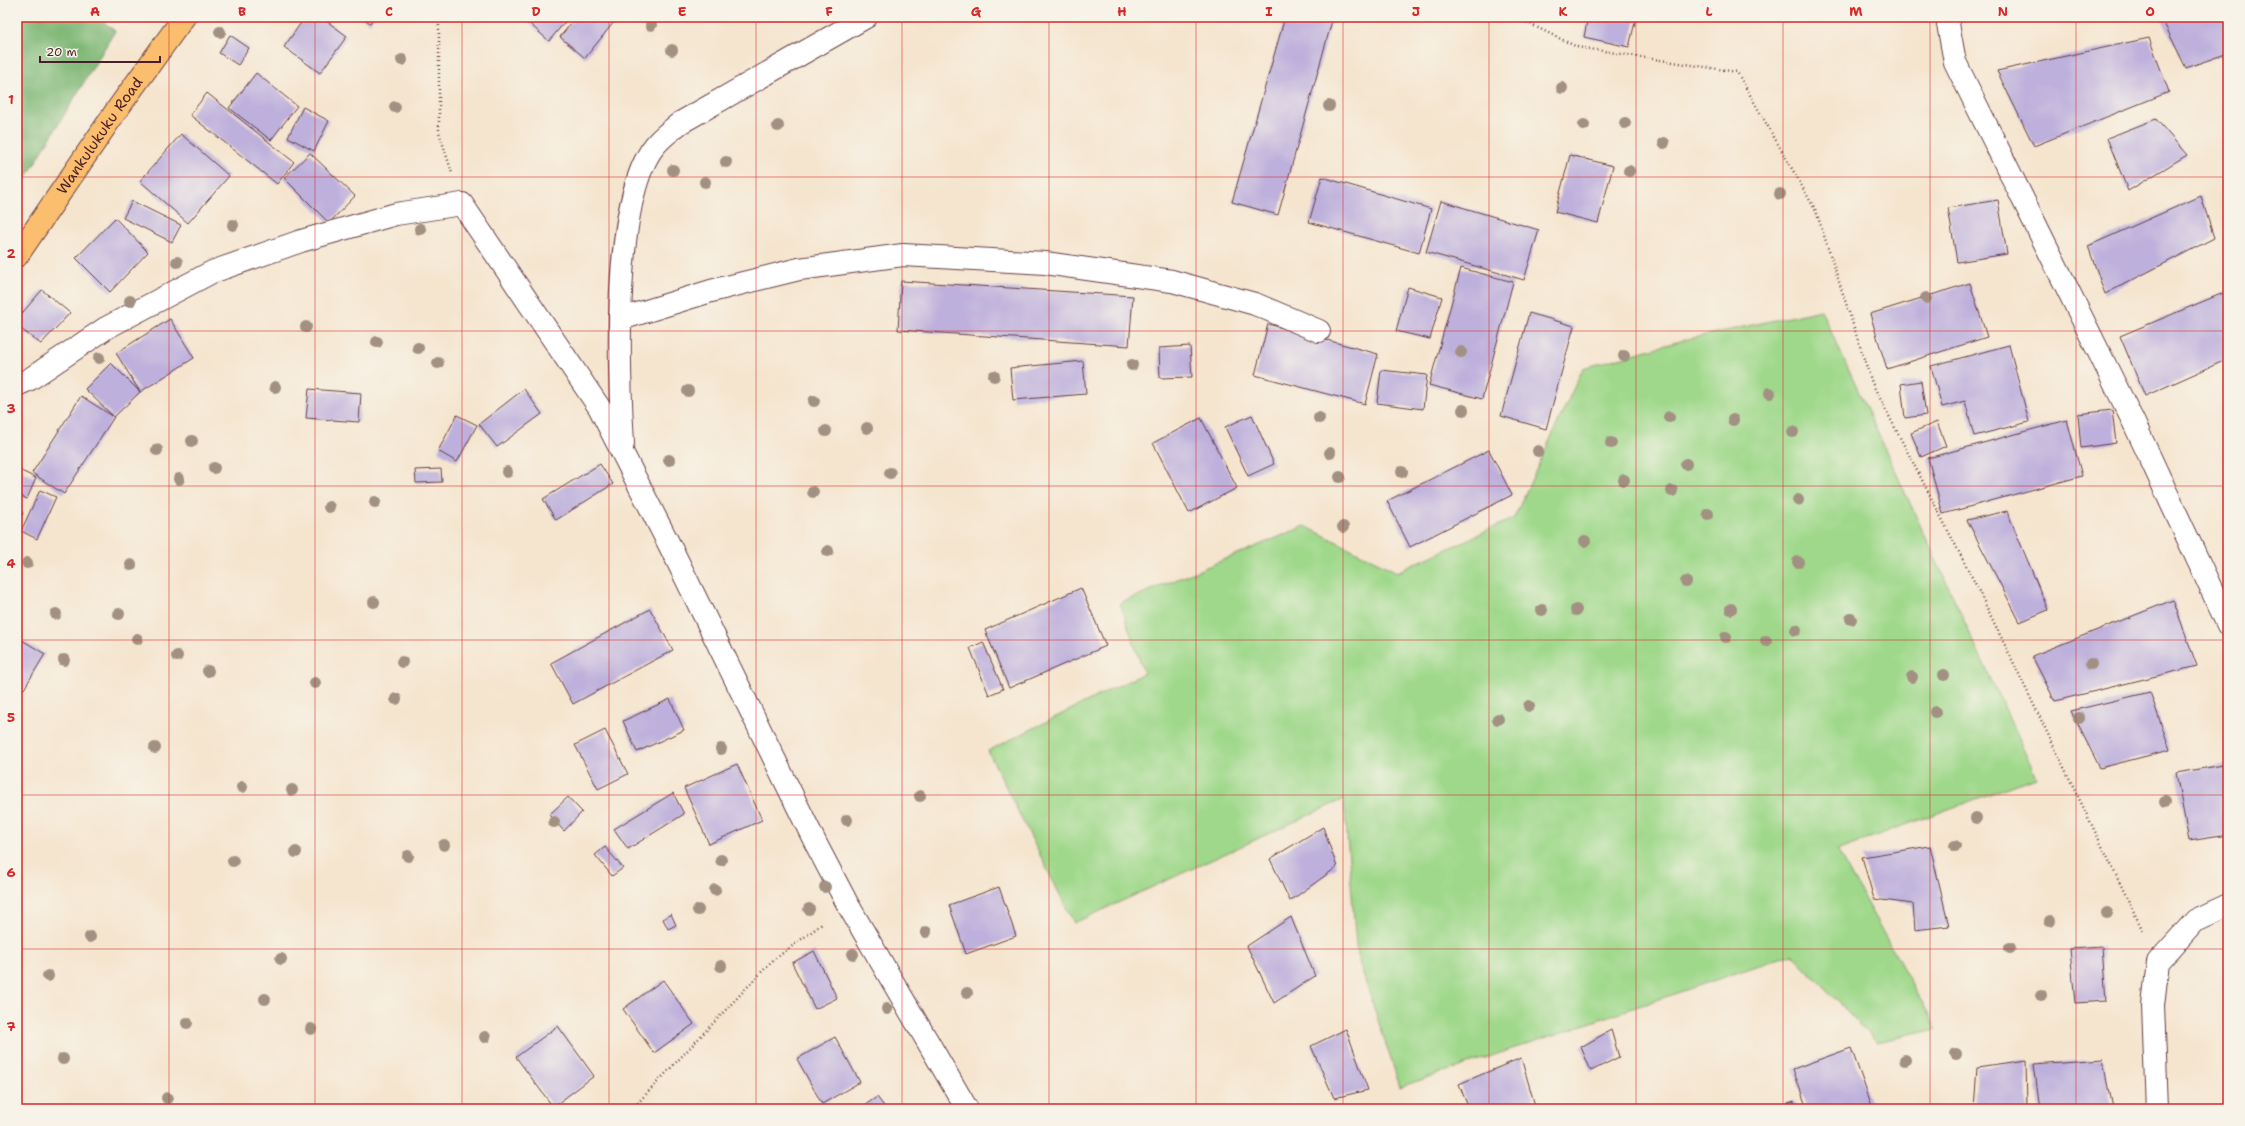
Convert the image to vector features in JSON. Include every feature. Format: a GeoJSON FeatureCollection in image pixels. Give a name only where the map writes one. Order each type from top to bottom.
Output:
{"type":"FeatureCollection","features":[{"type":"Feature","properties":{"kind":"main road","name":"Wankulukuku Road"},"geometry":{"type":"LineString","coordinates":[[17,256],[116,111],[184,17]]}},
{"type":"Feature","properties":{"kind":"street"},"geometry":{"type":"LineString","coordinates":[[624,452],[620,399],[624,251],[633,194],[644,164],[657,143],[680,123],[866,17]]}},
{"type":"Feature","properties":{"kind":"street"},"geometry":{"type":"LineString","coordinates":[[1950,17],[1948,24],[1955,62],[2134,423],[2228,625]]}},
{"type":"Feature","properties":{"kind":"street"},"geometry":{"type":"LineString","coordinates":[[17,385],[30,379],[106,328],[212,272],[301,241],[396,214],[462,204],[599,406],[624,452],[848,905],[967,1109]]}},
{"type":"Feature","properties":{"kind":"street"},"geometry":{"type":"LineString","coordinates":[[621,319],[711,291],[799,268],[903,255],[1045,263],[1172,280],[1255,304],[1318,331]]}},
{"type":"Feature","properties":{"kind":"street"},"geometry":{"type":"LineString","coordinates":[[2157,1109],[2153,1005],[2158,962],[2196,920],[2228,904]]}},
{"type":"Feature","properties":{"kind":"path"},"geometry":{"type":"LineString","coordinates":[[438,17],[439,132],[462,204]]}},
{"type":"Feature","properties":{"kind":"path"},"geometry":{"type":"LineString","coordinates":[[1516,17],[1577,46],[1737,72],[1816,210],[1872,383],[1974,582],[2158,962]]}},
{"type":"Feature","properties":{"kind":"path"},"geometry":{"type":"LineString","coordinates":[[632,1109],[772,961],[848,905]]}},
{"type":"Feature","properties":{"kind":"green space"},"geometry":{"type":"Polygon","coordinates":[[[17,17],[98,17],[115,31],[17,193],[17,17]]]}},
{"type":"Feature","properties":{"kind":"green space"},"geometry":{"type":"Polygon","coordinates":[[[1821,310],[2036,777],[1837,850],[1937,1029],[1877,1042],[1792,954],[1400,1087],[1357,956],[1344,799],[1074,923],[988,751],[1144,673],[1120,603],[1305,526],[1397,572],[1514,518],[1583,368],[1684,340],[1821,310]]]}},
{"type":"Feature","properties":{"kind":"building"},"geometry":{"type":"Polygon","coordinates":[[[305,17],[321,17],[347,36],[320,73],[284,47],[305,17]]]}},
{"type":"Feature","properties":{"kind":"building"},"geometry":{"type":"Polygon","coordinates":[[[361,17],[374,17],[370,23],[361,17]]]}},
{"type":"Feature","properties":{"kind":"building"},"geometry":{"type":"Polygon","coordinates":[[[522,17],[569,17],[549,41],[522,17]]]}},
{"type":"Feature","properties":{"kind":"building"},"geometry":{"type":"Polygon","coordinates":[[[576,17],[618,17],[585,58],[560,37],[576,17]]]}},
{"type":"Feature","properties":{"kind":"building"},"geometry":{"type":"Polygon","coordinates":[[[1285,17],[1333,17],[1278,215],[1232,202],[1285,17]]]}},
{"type":"Feature","properties":{"kind":"building"},"geometry":{"type":"Polygon","coordinates":[[[1588,17],[1636,18],[1629,47],[1584,37],[1588,17]]]}},
{"type":"Feature","properties":{"kind":"building"},"geometry":{"type":"Polygon","coordinates":[[[2161,17],[2228,17],[2228,53],[2186,68],[2161,17]]]}},
{"type":"Feature","properties":{"kind":"building"},"geometry":{"type":"Polygon","coordinates":[[[230,35],[249,48],[238,65],[219,53],[230,35]]]}},
{"type":"Feature","properties":{"kind":"building"},"geometry":{"type":"Polygon","coordinates":[[[2149,38],[2169,92],[2034,146],[1997,71],[2149,38]]]}},
{"type":"Feature","properties":{"kind":"building"},"geometry":{"type":"Polygon","coordinates":[[[256,73],[297,106],[271,140],[229,108],[256,73]]]}},
{"type":"Feature","properties":{"kind":"building"},"geometry":{"type":"Polygon","coordinates":[[[207,93],[294,162],[277,184],[190,115],[207,93]]]}},
{"type":"Feature","properties":{"kind":"building"},"geometry":{"type":"Polygon","coordinates":[[[303,107],[329,121],[314,151],[288,137],[303,107]]]}},
{"type":"Feature","properties":{"kind":"building"},"geometry":{"type":"Polygon","coordinates":[[[2156,119],[2187,155],[2128,191],[2107,138],[2156,119]]]}},
{"type":"Feature","properties":{"kind":"building"},"geometry":{"type":"Polygon","coordinates":[[[181,134],[229,176],[188,223],[140,181],[181,134]]]}},
{"type":"Feature","properties":{"kind":"building"},"geometry":{"type":"Polygon","coordinates":[[[310,153],[355,196],[329,223],[284,178],[310,153]]]}},
{"type":"Feature","properties":{"kind":"building"},"geometry":{"type":"Polygon","coordinates":[[[1570,155],[1613,166],[1598,223],[1555,212],[1570,155]]]}},
{"type":"Feature","properties":{"kind":"building"},"geometry":{"type":"Polygon","coordinates":[[[1322,177],[1431,209],[1419,253],[1309,222],[1322,177]]]}},
{"type":"Feature","properties":{"kind":"building"},"geometry":{"type":"Polygon","coordinates":[[[2201,196],[2214,238],[2105,294],[2088,246],[2201,196]]]}},
{"type":"Feature","properties":{"kind":"building"},"geometry":{"type":"Polygon","coordinates":[[[1998,200],[2007,254],[1957,262],[1948,208],[1998,200]]]}},
{"type":"Feature","properties":{"kind":"building"},"geometry":{"type":"Polygon","coordinates":[[[132,201],[181,225],[172,242],[123,218],[132,201]]]}},
{"type":"Feature","properties":{"kind":"building"},"geometry":{"type":"Polygon","coordinates":[[[1441,201],[1539,230],[1524,280],[1426,252],[1441,201]]]}},
{"type":"Feature","properties":{"kind":"building"},"geometry":{"type":"Polygon","coordinates":[[[115,218],[148,252],[110,292],[76,258],[115,218]]]}},
{"type":"Feature","properties":{"kind":"building"},"geometry":{"type":"Polygon","coordinates":[[[1461,268],[1513,282],[1482,399],[1429,385],[1461,268]]]}},
{"type":"Feature","properties":{"kind":"building"},"geometry":{"type":"Polygon","coordinates":[[[901,281],[1133,296],[1129,346],[898,330],[901,281]]]}},
{"type":"Feature","properties":{"kind":"building"},"geometry":{"type":"Polygon","coordinates":[[[1970,283],[1987,337],[1887,369],[1870,314],[1970,283]]]}},
{"type":"Feature","properties":{"kind":"building"},"geometry":{"type":"Polygon","coordinates":[[[1408,287],[1442,297],[1430,339],[1396,331],[1408,287]]]}},
{"type":"Feature","properties":{"kind":"building"},"geometry":{"type":"Polygon","coordinates":[[[42,290],[70,313],[41,344],[17,326],[17,319],[42,290]]]}},
{"type":"Feature","properties":{"kind":"building"},"geometry":{"type":"Polygon","coordinates":[[[2228,291],[2228,359],[2145,396],[2120,336],[2228,291]]]}},
{"type":"Feature","properties":{"kind":"building"},"geometry":{"type":"Polygon","coordinates":[[[1529,313],[1574,326],[1546,429],[1501,416],[1529,313]]]}},
{"type":"Feature","properties":{"kind":"building"},"geometry":{"type":"Polygon","coordinates":[[[170,319],[194,358],[140,392],[116,353],[170,319]]]}},
{"type":"Feature","properties":{"kind":"building"},"geometry":{"type":"Polygon","coordinates":[[[1268,324],[1378,354],[1365,404],[1255,375],[1268,324]]]}},
{"type":"Feature","properties":{"kind":"building"},"geometry":{"type":"Polygon","coordinates":[[[2009,345],[2029,422],[1974,436],[1965,401],[1942,407],[1931,366],[2009,345]]]}},
{"type":"Feature","properties":{"kind":"building"},"geometry":{"type":"Polygon","coordinates":[[[1190,346],[1192,377],[1160,378],[1159,348],[1190,346]]]}},
{"type":"Feature","properties":{"kind":"building"},"geometry":{"type":"Polygon","coordinates":[[[1083,361],[1086,394],[1013,400],[1010,368],[1083,361]]]}},
{"type":"Feature","properties":{"kind":"building"},"geometry":{"type":"Polygon","coordinates":[[[111,363],[140,392],[114,417],[85,389],[111,363]]]}},
{"type":"Feature","properties":{"kind":"building"},"geometry":{"type":"Polygon","coordinates":[[[1381,370],[1427,375],[1423,409],[1377,403],[1381,370]]]}},
{"type":"Feature","properties":{"kind":"building"},"geometry":{"type":"Polygon","coordinates":[[[1921,381],[1926,415],[1905,418],[1901,384],[1921,381]]]}},
{"type":"Feature","properties":{"kind":"building"},"geometry":{"type":"Polygon","coordinates":[[[309,389],[361,393],[359,422],[306,418],[309,389]]]}},
{"type":"Feature","properties":{"kind":"building"},"geometry":{"type":"Polygon","coordinates":[[[524,389],[542,414],[497,447],[479,424],[524,389]]]}},
{"type":"Feature","properties":{"kind":"building"},"geometry":{"type":"Polygon","coordinates":[[[81,396],[114,417],[64,494],[32,473],[81,396]]]}},
{"type":"Feature","properties":{"kind":"building"},"geometry":{"type":"Polygon","coordinates":[[[2112,410],[2116,443],[2081,448],[2078,414],[2112,410]]]}},
{"type":"Feature","properties":{"kind":"building"},"geometry":{"type":"Polygon","coordinates":[[[457,415],[477,425],[457,462],[438,451],[457,415]]]}},
{"type":"Feature","properties":{"kind":"building"},"geometry":{"type":"Polygon","coordinates":[[[1252,415],[1274,464],[1248,476],[1225,427],[1252,415]]]}},
{"type":"Feature","properties":{"kind":"building"},"geometry":{"type":"Polygon","coordinates":[[[1201,418],[1237,488],[1189,513],[1153,443],[1201,418]]]}},
{"type":"Feature","properties":{"kind":"building"},"geometry":{"type":"Polygon","coordinates":[[[2067,420],[2082,476],[1943,514],[1928,458],[2067,420]]]}},
{"type":"Feature","properties":{"kind":"building"},"geometry":{"type":"Polygon","coordinates":[[[1937,422],[1946,446],[1921,457],[1911,433],[1937,422]]]}},
{"type":"Feature","properties":{"kind":"building"},"geometry":{"type":"Polygon","coordinates":[[[1489,450],[1512,495],[1410,547],[1387,501],[1489,450]]]}},
{"type":"Feature","properties":{"kind":"building"},"geometry":{"type":"Polygon","coordinates":[[[600,464],[613,484],[556,520],[543,499],[600,464]]]}},
{"type":"Feature","properties":{"kind":"building"},"geometry":{"type":"Polygon","coordinates":[[[17,469],[36,478],[27,499],[17,494],[17,469]]]}},
{"type":"Feature","properties":{"kind":"building"},"geometry":{"type":"Polygon","coordinates":[[[441,469],[442,482],[416,483],[415,470],[441,469]]]}},
{"type":"Feature","properties":{"kind":"building"},"geometry":{"type":"Polygon","coordinates":[[[40,490],[56,497],[37,539],[21,531],[40,490]]]}},
{"type":"Feature","properties":{"kind":"building"},"geometry":{"type":"Polygon","coordinates":[[[17,509],[23,513],[17,524],[17,509]]]}},
{"type":"Feature","properties":{"kind":"building"},"geometry":{"type":"Polygon","coordinates":[[[2007,511],[2048,610],[2020,622],[1967,520],[2007,511]]]}},
{"type":"Feature","properties":{"kind":"building"},"geometry":{"type":"Polygon","coordinates":[[[1081,588],[1106,646],[1009,688],[985,630],[1081,588]]]}},
{"type":"Feature","properties":{"kind":"building"},"geometry":{"type":"Polygon","coordinates":[[[2173,600],[2197,666],[2055,701],[2032,656],[2173,600]]]}},
{"type":"Feature","properties":{"kind":"building"},"geometry":{"type":"Polygon","coordinates":[[[650,609],[673,650],[573,704],[551,663],[650,609]]]}},
{"type":"Feature","properties":{"kind":"building"},"geometry":{"type":"Polygon","coordinates":[[[17,637],[45,654],[24,689],[17,685],[17,637]]]}},
{"type":"Feature","properties":{"kind":"building"},"geometry":{"type":"Polygon","coordinates":[[[983,642],[1003,689],[989,695],[970,648],[983,642]]]}},
{"type":"Feature","properties":{"kind":"building"},"geometry":{"type":"Polygon","coordinates":[[[2150,692],[2170,750],[2100,768],[2071,711],[2150,692]]]}},
{"type":"Feature","properties":{"kind":"building"},"geometry":{"type":"Polygon","coordinates":[[[670,699],[684,730],[637,752],[623,721],[670,699]]]}},
{"type":"Feature","properties":{"kind":"building"},"geometry":{"type":"Polygon","coordinates":[[[605,730],[628,774],[598,789],[575,745],[605,730]]]}},
{"type":"Feature","properties":{"kind":"building"},"geometry":{"type":"Polygon","coordinates":[[[737,764],[762,820],[709,844],[684,788],[737,764]]]}},
{"type":"Feature","properties":{"kind":"building"},"geometry":{"type":"Polygon","coordinates":[[[2228,764],[2228,835],[2189,841],[2176,773],[2228,764]]]}},
{"type":"Feature","properties":{"kind":"building"},"geometry":{"type":"Polygon","coordinates":[[[673,793],[684,814],[628,849],[614,829],[673,793]]]}},
{"type":"Feature","properties":{"kind":"building"},"geometry":{"type":"Polygon","coordinates":[[[568,797],[582,812],[564,831],[549,815],[568,797]]]}},
{"type":"Feature","properties":{"kind":"building"},"geometry":{"type":"Polygon","coordinates":[[[1323,827],[1337,867],[1290,901],[1270,859],[1323,827]]]}},
{"type":"Feature","properties":{"kind":"building"},"geometry":{"type":"Polygon","coordinates":[[[1930,846],[1949,926],[1915,930],[1913,904],[1874,899],[1862,857],[1930,846]]]}},
{"type":"Feature","properties":{"kind":"building"},"geometry":{"type":"Polygon","coordinates":[[[605,847],[623,868],[612,876],[595,855],[605,847]]]}},
{"type":"Feature","properties":{"kind":"building"},"geometry":{"type":"Polygon","coordinates":[[[999,887],[1016,936],[966,954],[949,905],[999,887]]]}},
{"type":"Feature","properties":{"kind":"building"},"geometry":{"type":"Polygon","coordinates":[[[671,914],[676,925],[668,929],[663,919],[671,914]]]}},
{"type":"Feature","properties":{"kind":"building"},"geometry":{"type":"Polygon","coordinates":[[[1291,917],[1315,976],[1274,1003],[1247,946],[1291,917]]]}},
{"type":"Feature","properties":{"kind":"building"},"geometry":{"type":"Polygon","coordinates":[[[2102,947],[2106,1001],[2075,1003],[2070,949],[2102,947]]]}},
{"type":"Feature","properties":{"kind":"building"},"geometry":{"type":"Polygon","coordinates":[[[814,951],[837,998],[815,1009],[792,963],[814,951]]]}},
{"type":"Feature","properties":{"kind":"building"},"geometry":{"type":"Polygon","coordinates":[[[663,980],[694,1024],[654,1053],[623,1009],[663,980]]]}},
{"type":"Feature","properties":{"kind":"building"},"geometry":{"type":"Polygon","coordinates":[[[558,1026],[594,1076],[553,1107],[516,1057],[558,1026]]]}},
{"type":"Feature","properties":{"kind":"building"},"geometry":{"type":"Polygon","coordinates":[[[1346,1029],[1368,1090],[1334,1098],[1311,1046],[1346,1029]]]}},
{"type":"Feature","properties":{"kind":"building"},"geometry":{"type":"Polygon","coordinates":[[[1611,1030],[1619,1057],[1591,1071],[1581,1047],[1611,1030]]]}},
{"type":"Feature","properties":{"kind":"building"},"geometry":{"type":"Polygon","coordinates":[[[835,1037],[860,1082],[822,1104],[797,1059],[835,1037]]]}},
{"type":"Feature","properties":{"kind":"building"},"geometry":{"type":"Polygon","coordinates":[[[1851,1048],[1873,1109],[1807,1109],[1793,1069],[1851,1048]]]}},
{"type":"Feature","properties":{"kind":"building"},"geometry":{"type":"Polygon","coordinates":[[[1521,1058],[1536,1109],[1469,1109],[1459,1084],[1521,1058]]]}},
{"type":"Feature","properties":{"kind":"building"},"geometry":{"type":"Polygon","coordinates":[[[2103,1059],[2112,1109],[2040,1109],[2034,1064],[2103,1059]]]}},
{"type":"Feature","properties":{"kind":"building"},"geometry":{"type":"Polygon","coordinates":[[[2026,1060],[2027,1109],[1974,1109],[1977,1067],[2026,1060]]]}},
{"type":"Feature","properties":{"kind":"building"},"geometry":{"type":"Polygon","coordinates":[[[877,1097],[886,1109],[859,1109],[877,1097]]]}},
{"type":"Feature","properties":{"kind":"building"},"geometry":{"type":"Polygon","coordinates":[[[1794,1101],[1796,1109],[1771,1109],[1794,1101]]]}}]}
